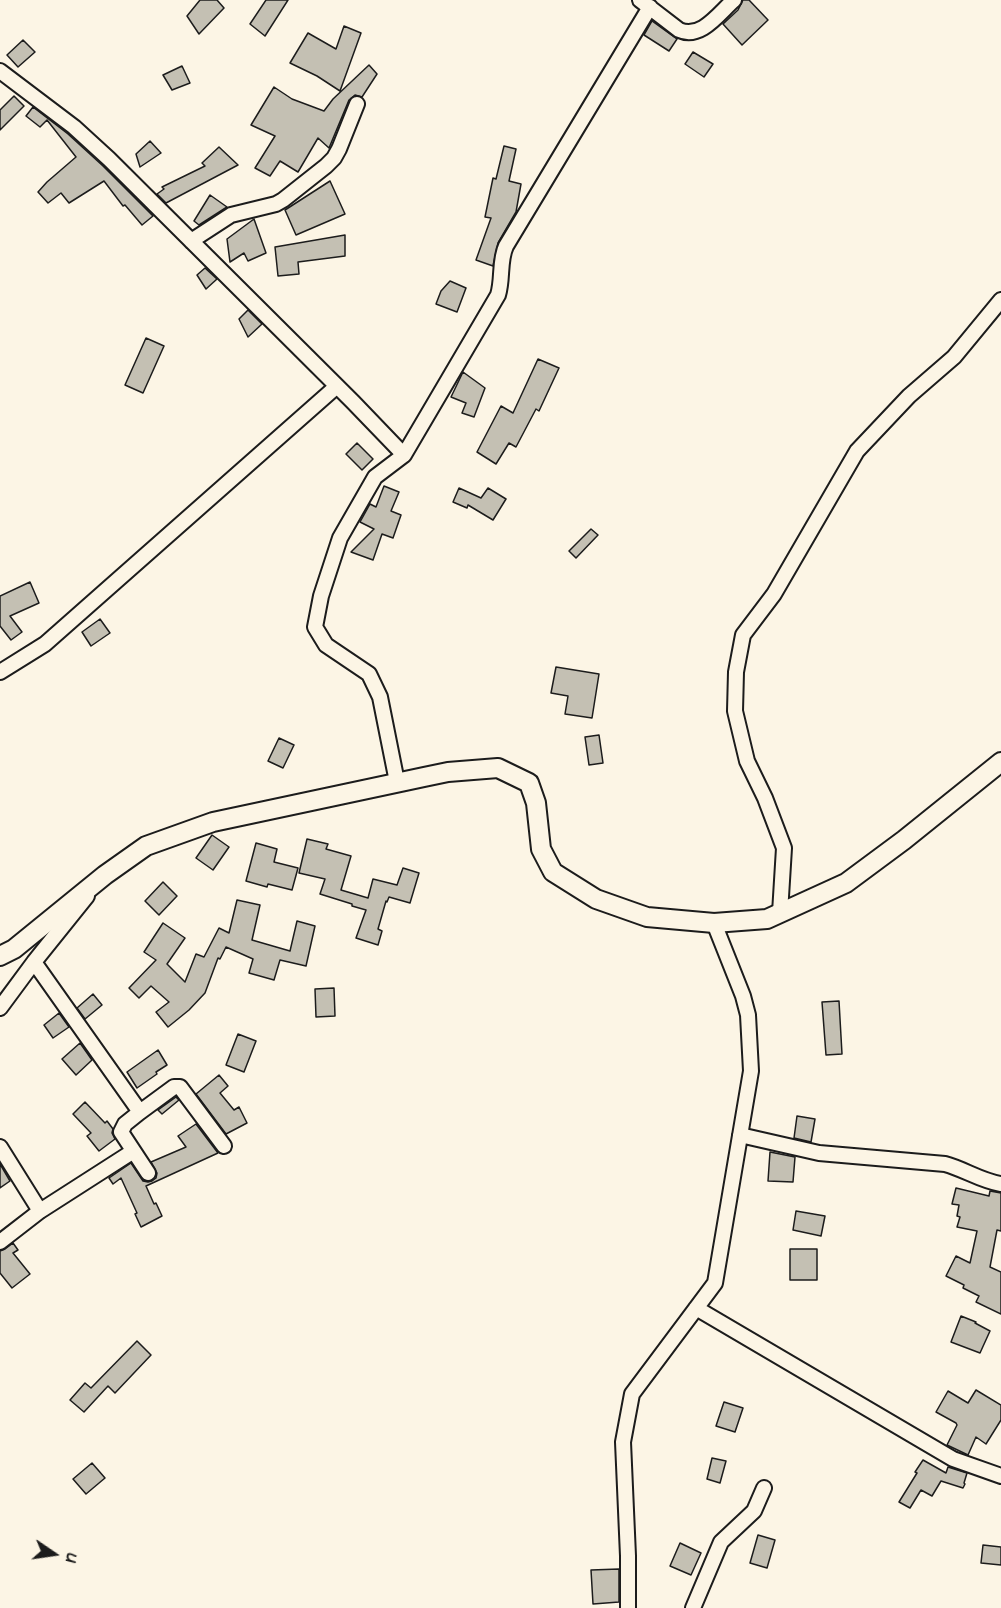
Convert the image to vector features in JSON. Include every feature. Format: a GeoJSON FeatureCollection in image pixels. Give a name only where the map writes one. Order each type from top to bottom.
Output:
{"type":"FeatureCollection","features":[{"type":"Feature","properties":{"kind":"street"},"geometry":{"type":"LineString","coordinates":[[397,782],[380,697],[369,674],[326,645],[315,627],[321,596],[340,538],[375,477],[404,455],[498,295],[503,253],[506,246],[645,4],[686,33],[702,29],[734,0]]}},
{"type":"Feature","properties":{"kind":"street"},"geometry":{"type":"LineString","coordinates":[[0,71],[74,127],[137,186],[404,455]]}},
{"type":"Feature","properties":{"kind":"street"},"geometry":{"type":"LineString","coordinates":[[191,241],[231,215],[276,204],[326,166],[339,149],[357,104]]}},
{"type":"Feature","properties":{"kind":"street"},"geometry":{"type":"LineString","coordinates":[[780,913],[784,848],[765,798],[747,761],[735,711],[736,672],[743,635],[774,594],[857,451],[909,396],[954,357],[1001,300]]}},
{"type":"Feature","properties":{"kind":"street"},"geometry":{"type":"LineString","coordinates":[[0,672],[45,644],[337,386]]}},
{"type":"Feature","properties":{"kind":"street"},"geometry":{"type":"LineString","coordinates":[[0,956],[14,949],[105,875],[146,846],[213,822],[448,772],[498,768],[529,783],[536,802],[541,849],[553,872],[596,899],[647,917],[714,923],[767,919],[846,883],[1001,762]]}},
{"type":"Feature","properties":{"kind":"street"},"geometry":{"type":"LineString","coordinates":[[0,1008],[34,962],[105,875]]}},
{"type":"Feature","properties":{"kind":"street"},"geometry":{"type":"LineString","coordinates":[[628,1608],[623,1442],[632,1394],[715,1283],[751,1071],[748,1015],[743,996],[714,923]]}},
{"type":"Feature","properties":{"kind":"street"},"geometry":{"type":"LineString","coordinates":[[34,962],[140,1112]]}},
{"type":"Feature","properties":{"kind":"street"},"geometry":{"type":"LineString","coordinates":[[147,1173],[121,1132],[125,1124],[174,1087],[180,1087],[224,1146]]}},
{"type":"Feature","properties":{"kind":"street"},"geometry":{"type":"LineString","coordinates":[[740,1135],[819,1153],[945,1164],[992,1183],[1001,1184]]}},
{"type":"Feature","properties":{"kind":"street"},"geometry":{"type":"LineString","coordinates":[[0,1147],[40,1210]]}},
{"type":"Feature","properties":{"kind":"street"},"geometry":{"type":"LineString","coordinates":[[0,1242],[40,1210],[132,1152]]}},
{"type":"Feature","properties":{"kind":"street"},"geometry":{"type":"LineString","coordinates":[[696,1308],[953,1458],[1001,1476]]}},
{"type":"Feature","properties":{"kind":"street"},"geometry":{"type":"LineString","coordinates":[[693,1608],[721,1542],[754,1510],[764,1488]]}},
{"type":"Feature","properties":{"kind":"building"},"geometry":{"type":"Polygon","coordinates":[[[200,0],[217,0],[224,8],[199,34],[187,16],[200,0]]]}},
{"type":"Feature","properties":{"kind":"building"},"geometry":{"type":"Polygon","coordinates":[[[266,0],[288,0],[265,36],[250,24],[266,0]]]}},
{"type":"Feature","properties":{"kind":"building"},"geometry":{"type":"Polygon","coordinates":[[[743,0],[749,0],[768,20],[742,45],[723,24],[738,10],[743,0]]]}},
{"type":"Feature","properties":{"kind":"building"},"geometry":{"type":"Polygon","coordinates":[[[652,21],[677,39],[669,51],[644,35],[652,21]]]}},
{"type":"Feature","properties":{"kind":"building"},"geometry":{"type":"Polygon","coordinates":[[[344,26],[361,33],[340,91],[317,76],[290,63],[308,33],[336,49],[344,26]]]}},
{"type":"Feature","properties":{"kind":"building"},"geometry":{"type":"Polygon","coordinates":[[[23,40],[35,52],[18,67],[7,55],[23,40]]]}},
{"type":"Feature","properties":{"kind":"building"},"geometry":{"type":"Polygon","coordinates":[[[693,52],[713,64],[704,77],[685,64],[693,52]]]}},
{"type":"Feature","properties":{"kind":"building"},"geometry":{"type":"Polygon","coordinates":[[[369,65],[377,74],[362,97],[355,95],[349,100],[329,148],[318,138],[298,172],[280,161],[270,176],[255,168],[275,136],[251,125],[274,87],[292,99],[324,111],[333,99],[369,65]]]}},
{"type":"Feature","properties":{"kind":"building"},"geometry":{"type":"Polygon","coordinates":[[[182,66],[190,83],[172,90],[163,75],[182,66]]]}},
{"type":"Feature","properties":{"kind":"building"},"geometry":{"type":"Polygon","coordinates":[[[14,96],[24,106],[0,130],[0,110],[14,96]]]}},
{"type":"Feature","properties":{"kind":"building"},"geometry":{"type":"Polygon","coordinates":[[[33,107],[68,134],[153,216],[142,225],[125,205],[123,206],[104,181],[69,203],[61,193],[48,203],[38,192],[76,157],[47,120],[40,127],[26,116],[33,107]]]}},
{"type":"Feature","properties":{"kind":"building"},"geometry":{"type":"Polygon","coordinates":[[[150,141],[161,153],[140,167],[136,154],[150,141]]]}},
{"type":"Feature","properties":{"kind":"building"},"geometry":{"type":"Polygon","coordinates":[[[504,146],[516,149],[509,181],[521,184],[516,212],[498,243],[493,266],[476,260],[491,218],[485,217],[493,178],[496,179],[504,146]]]}},
{"type":"Feature","properties":{"kind":"building"},"geometry":{"type":"Polygon","coordinates":[[[219,147],[238,165],[166,203],[157,194],[164,189],[162,187],[205,166],[202,163],[219,147]]]}},
{"type":"Feature","properties":{"kind":"building"},"geometry":{"type":"Polygon","coordinates":[[[330,181],[345,214],[296,235],[285,210],[330,181]]]}},
{"type":"Feature","properties":{"kind":"building"},"geometry":{"type":"Polygon","coordinates":[[[210,195],[227,207],[199,225],[194,221],[210,195]]]}},
{"type":"Feature","properties":{"kind":"building"},"geometry":{"type":"Polygon","coordinates":[[[254,219],[266,253],[248,261],[244,253],[230,262],[227,239],[254,219]]]}},
{"type":"Feature","properties":{"kind":"building"},"geometry":{"type":"Polygon","coordinates":[[[345,235],[345,256],[298,262],[299,274],[278,276],[275,247],[345,235]]]}},
{"type":"Feature","properties":{"kind":"building"},"geometry":{"type":"Polygon","coordinates":[[[205,268],[217,279],[206,289],[197,275],[205,268]]]}},
{"type":"Feature","properties":{"kind":"building"},"geometry":{"type":"Polygon","coordinates":[[[450,281],[466,288],[457,312],[436,304],[441,291],[450,281]]]}},
{"type":"Feature","properties":{"kind":"building"},"geometry":{"type":"Polygon","coordinates":[[[248,310],[262,324],[248,337],[239,319],[248,310]]]}},
{"type":"Feature","properties":{"kind":"building"},"geometry":{"type":"Polygon","coordinates":[[[146,338],[164,346],[143,393],[125,385],[146,338]]]}},
{"type":"Feature","properties":{"kind":"building"},"geometry":{"type":"Polygon","coordinates":[[[538,359],[559,368],[539,411],[536,409],[516,447],[509,443],[496,464],[477,452],[501,406],[513,413],[538,359]]]}},
{"type":"Feature","properties":{"kind":"building"},"geometry":{"type":"Polygon","coordinates":[[[463,372],[485,388],[474,417],[462,413],[466,403],[451,397],[463,372]]]}},
{"type":"Feature","properties":{"kind":"building"},"geometry":{"type":"Polygon","coordinates":[[[357,443],[373,459],[362,470],[346,454],[357,443]]]}},
{"type":"Feature","properties":{"kind":"building"},"geometry":{"type":"Polygon","coordinates":[[[384,486],[399,492],[391,511],[401,515],[393,538],[382,534],[373,560],[351,552],[374,529],[360,522],[370,504],[376,507],[384,486]]]}},
{"type":"Feature","properties":{"kind":"building"},"geometry":{"type":"Polygon","coordinates":[[[459,488],[481,498],[488,488],[506,499],[493,520],[468,505],[467,508],[453,502],[459,488]]]}},
{"type":"Feature","properties":{"kind":"building"},"geometry":{"type":"Polygon","coordinates":[[[591,529],[598,535],[576,558],[569,551],[591,529]]]}},
{"type":"Feature","properties":{"kind":"building"},"geometry":{"type":"Polygon","coordinates":[[[30,582],[39,603],[10,616],[22,632],[11,640],[0,626],[0,596],[30,582]]]}},
{"type":"Feature","properties":{"kind":"building"},"geometry":{"type":"Polygon","coordinates":[[[100,619],[110,633],[91,646],[82,632],[100,619]]]}},
{"type":"Feature","properties":{"kind":"building"},"geometry":{"type":"Polygon","coordinates":[[[556,667],[599,674],[592,718],[565,714],[568,696],[551,693],[556,667]]]}},
{"type":"Feature","properties":{"kind":"building"},"geometry":{"type":"Polygon","coordinates":[[[599,735],[603,763],[589,765],[585,737],[599,735]]]}},
{"type":"Feature","properties":{"kind":"building"},"geometry":{"type":"Polygon","coordinates":[[[279,738],[294,745],[283,768],[268,761],[279,738]]]}},
{"type":"Feature","properties":{"kind":"building"},"geometry":{"type":"Polygon","coordinates":[[[212,835],[229,847],[213,870],[196,858],[212,835]]]}},
{"type":"Feature","properties":{"kind":"building"},"geometry":{"type":"Polygon","coordinates":[[[307,839],[328,844],[326,849],[351,856],[341,890],[368,898],[373,879],[397,885],[403,868],[419,873],[410,903],[389,897],[386,901],[378,929],[382,931],[378,945],[356,938],[366,910],[320,894],[325,879],[299,873],[307,839]]]}},
{"type":"Feature","properties":{"kind":"building"},"geometry":{"type":"Polygon","coordinates":[[[256,843],[277,849],[274,862],[298,868],[292,890],[268,884],[267,887],[246,881],[256,843]]]}},
{"type":"Feature","properties":{"kind":"building"},"geometry":{"type":"Polygon","coordinates":[[[163,882],[177,896],[159,915],[145,901],[163,882]]]}},
{"type":"Feature","properties":{"kind":"building"},"geometry":{"type":"Polygon","coordinates":[[[237,900],[260,905],[252,940],[290,951],[297,921],[315,926],[306,966],[280,960],[274,980],[249,973],[253,959],[226,947],[220,959],[218,958],[205,993],[168,1027],[156,1012],[169,1002],[151,986],[139,998],[129,988],[156,960],[144,952],[163,923],[185,938],[167,964],[185,982],[196,954],[204,957],[219,928],[229,933],[237,900]]]}},
{"type":"Feature","properties":{"kind":"building"},"geometry":{"type":"Polygon","coordinates":[[[334,988],[335,1016],[316,1017],[315,989],[334,988]]]}},
{"type":"Feature","properties":{"kind":"building"},"geometry":{"type":"Polygon","coordinates":[[[93,994],[102,1005],[85,1019],[77,1008],[93,994]]]}},
{"type":"Feature","properties":{"kind":"building"},"geometry":{"type":"Polygon","coordinates":[[[839,1001],[842,1054],[826,1055],[822,1002],[839,1001]]]}},
{"type":"Feature","properties":{"kind":"building"},"geometry":{"type":"Polygon","coordinates":[[[59,1013],[69,1027],[53,1038],[44,1025],[59,1013]]]}},
{"type":"Feature","properties":{"kind":"building"},"geometry":{"type":"Polygon","coordinates":[[[238,1034],[256,1041],[244,1072],[226,1065],[238,1034]]]}},
{"type":"Feature","properties":{"kind":"building"},"geometry":{"type":"Polygon","coordinates":[[[80,1043],[92,1060],[76,1075],[62,1059],[80,1043]]]}},
{"type":"Feature","properties":{"kind":"building"},"geometry":{"type":"Polygon","coordinates":[[[158,1050],[167,1065],[137,1088],[127,1072],[158,1050]]]}},
{"type":"Feature","properties":{"kind":"building"},"geometry":{"type":"Polygon","coordinates":[[[219,1075],[228,1086],[220,1093],[234,1110],[239,1107],[247,1123],[226,1134],[196,1094],[219,1075]]]}},
{"type":"Feature","properties":{"kind":"building"},"geometry":{"type":"Polygon","coordinates":[[[176,1097],[179,1100],[162,1114],[158,1110],[176,1097]]]}},
{"type":"Feature","properties":{"kind":"building"},"geometry":{"type":"Polygon","coordinates":[[[85,1102],[113,1129],[115,1139],[99,1151],[87,1136],[91,1133],[73,1114],[85,1102]]]}},
{"type":"Feature","properties":{"kind":"building"},"geometry":{"type":"Polygon","coordinates":[[[797,1116],[815,1119],[811,1142],[794,1138],[797,1116]]]}},
{"type":"Feature","properties":{"kind":"building"},"geometry":{"type":"Polygon","coordinates":[[[196,1124],[218,1153],[146,1186],[162,1216],[141,1227],[121,1178],[113,1184],[109,1178],[131,1163],[143,1181],[152,1181],[156,1178],[157,1173],[151,1162],[186,1147],[178,1136],[196,1124]]]}},
{"type":"Feature","properties":{"kind":"building"},"geometry":{"type":"Polygon","coordinates":[[[770,1152],[795,1157],[793,1182],[768,1181],[770,1152]]]}},
{"type":"Feature","properties":{"kind":"building"},"geometry":{"type":"Polygon","coordinates":[[[0,1164],[10,1181],[0,1188],[0,1164]]]}},
{"type":"Feature","properties":{"kind":"building"},"geometry":{"type":"Polygon","coordinates":[[[956,1188],[989,1196],[990,1191],[1001,1193],[1001,1231],[997,1230],[990,1267],[1001,1272],[1001,1314],[976,1302],[979,1296],[946,1276],[956,1256],[970,1263],[977,1231],[957,1227],[960,1217],[957,1216],[959,1205],[952,1204],[956,1188]]]}},
{"type":"Feature","properties":{"kind":"building"},"geometry":{"type":"Polygon","coordinates":[[[796,1211],[825,1216],[821,1236],[793,1230],[796,1211]]]}},
{"type":"Feature","properties":{"kind":"building"},"geometry":{"type":"Polygon","coordinates":[[[13,1243],[18,1250],[13,1253],[30,1274],[12,1288],[0,1273],[0,1251],[13,1243]]]}},
{"type":"Feature","properties":{"kind":"building"},"geometry":{"type":"Polygon","coordinates":[[[790,1249],[817,1249],[817,1280],[790,1280],[790,1249]]]}},
{"type":"Feature","properties":{"kind":"building"},"geometry":{"type":"Polygon","coordinates":[[[961,1316],[990,1331],[980,1353],[951,1342],[961,1316]]]}},
{"type":"Feature","properties":{"kind":"building"},"geometry":{"type":"Polygon","coordinates":[[[137,1341],[151,1355],[115,1393],[108,1386],[84,1412],[70,1400],[85,1383],[91,1388],[137,1341]]]}},
{"type":"Feature","properties":{"kind":"building"},"geometry":{"type":"Polygon","coordinates":[[[976,1390],[1001,1405],[1001,1420],[986,1444],[976,1437],[968,1455],[947,1445],[957,1425],[936,1412],[948,1391],[968,1403],[976,1390]]]}},
{"type":"Feature","properties":{"kind":"building"},"geometry":{"type":"Polygon","coordinates":[[[724,1402],[743,1408],[735,1432],[716,1426],[724,1402]]]}},
{"type":"Feature","properties":{"kind":"building"},"geometry":{"type":"Polygon","coordinates":[[[712,1458],[726,1461],[720,1483],[707,1479],[712,1458]]]}},
{"type":"Feature","properties":{"kind":"building"},"geometry":{"type":"Polygon","coordinates":[[[923,1460],[946,1473],[948,1467],[967,1473],[965,1484],[963,1488],[941,1481],[932,1496],[921,1490],[910,1508],[899,1502],[923,1460]]]}},
{"type":"Feature","properties":{"kind":"building"},"geometry":{"type":"Polygon","coordinates":[[[92,1463],[105,1478],[86,1494],[73,1479],[92,1463]]]}},
{"type":"Feature","properties":{"kind":"building"},"geometry":{"type":"Polygon","coordinates":[[[758,1535],[775,1540],[767,1568],[750,1563],[758,1535]]]}},
{"type":"Feature","properties":{"kind":"building"},"geometry":{"type":"Polygon","coordinates":[[[680,1543],[701,1553],[691,1575],[670,1566],[680,1543]]]}},
{"type":"Feature","properties":{"kind":"building"},"geometry":{"type":"Polygon","coordinates":[[[983,1545],[1001,1547],[1001,1565],[981,1563],[983,1545]]]}},
{"type":"Feature","properties":{"kind":"building"},"geometry":{"type":"Polygon","coordinates":[[[619,1569],[619,1602],[593,1604],[591,1570],[619,1569]]]}}]}
